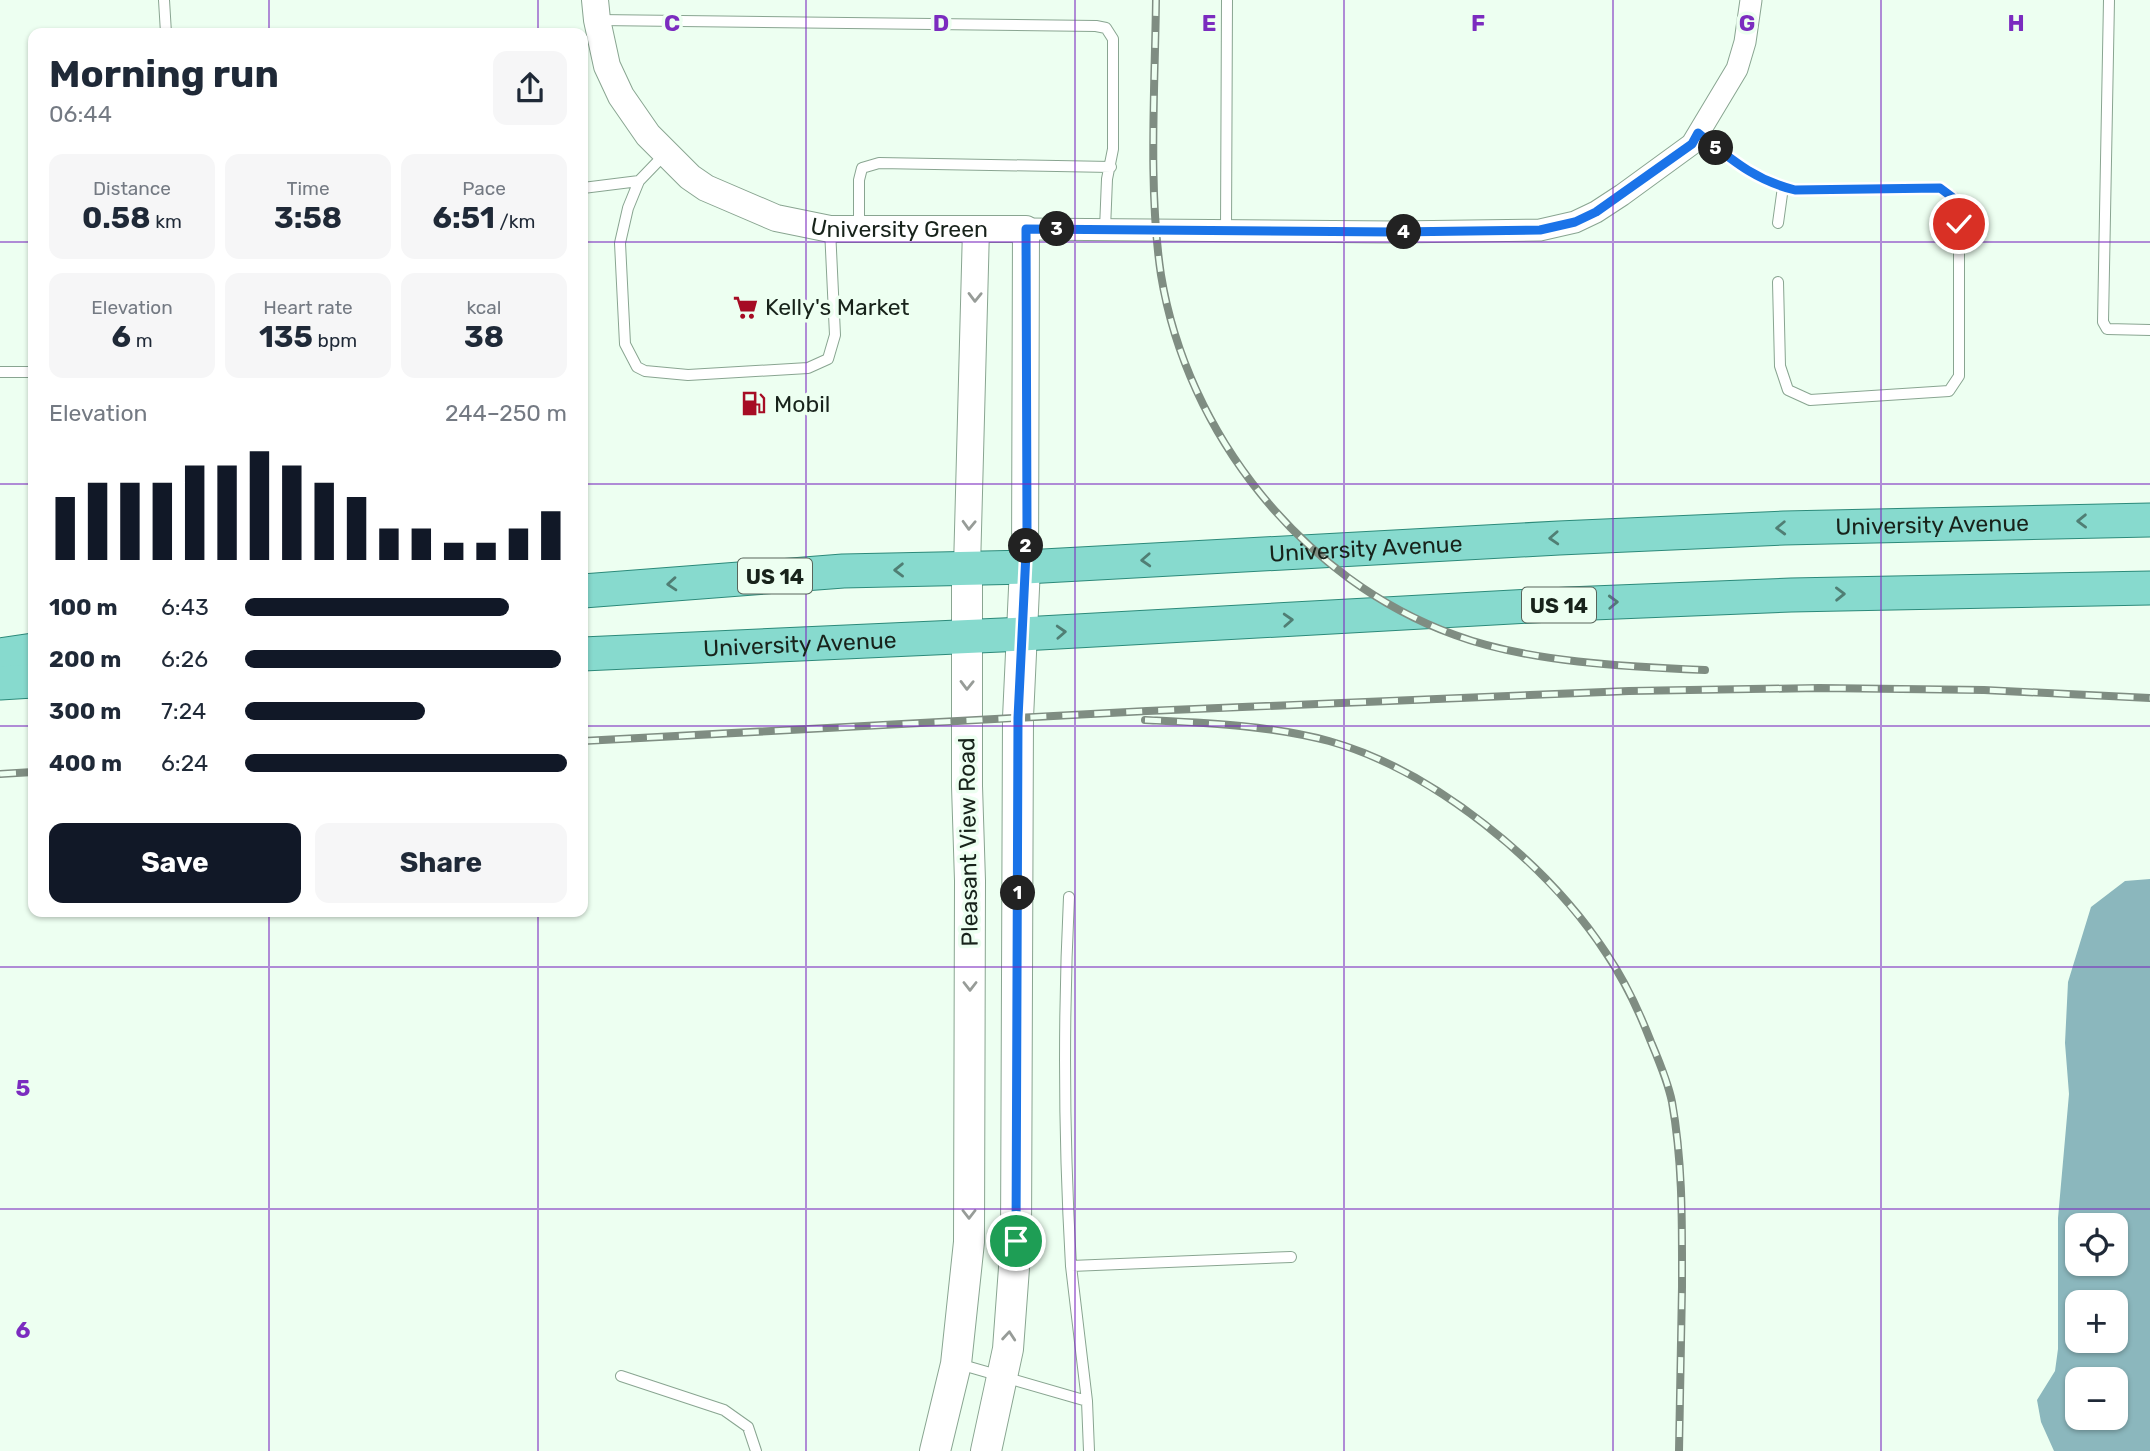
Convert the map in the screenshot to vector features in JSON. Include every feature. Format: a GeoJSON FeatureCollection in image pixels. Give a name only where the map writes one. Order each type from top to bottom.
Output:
{"type":"FeatureCollection","features":[{"type":"Feature","properties":{"kind":"main road","name":"University Avenue"},"geometry":{"type":"LineString","coordinates":[[588,591],[843,571],[1025,567],[1721,531],[2150,520]]}},
{"type":"Feature","properties":{"kind":"main road","name":"Pleasant View Road"},"geometry":{"type":"LineString","coordinates":[[986,1451],[1008,1349],[1016,1241],[1018,732],[1025,567]]}},
{"type":"Feature","properties":{"kind":"main road","name":"Pleasant View Road"},"geometry":{"type":"LineString","coordinates":[[935,1451],[956,1364],[969,1241],[967,568]]}},
{"type":"Feature","properties":{"kind":"main road","name":"University Avenue"},"geometry":{"type":"LineString","coordinates":[[588,654],[1777,595],[2150,588]]}},
{"type":"Feature","properties":{"kind":"main road"},"geometry":{"type":"LineString","coordinates":[[0,654],[28,651]]}},
{"type":"Feature","properties":{"kind":"main road"},"geometry":{"type":"LineString","coordinates":[[0,683],[28,681]]}},
{"type":"Feature","properties":{"kind":"street"},"geometry":{"type":"LineString","coordinates":[[1694,140],[1737,69],[1745,42],[1751,0]]}},
{"type":"Feature","properties":{"kind":"street"},"geometry":{"type":"LineString","coordinates":[[596,10],[607,66],[621,96],[648,135],[666,153]]}},
{"type":"Feature","properties":{"kind":"street","name":"University Green"},"geometry":{"type":"LineString","coordinates":[[666,153],[690,177],[722,195],[776,218],[830,229],[1540,230],[1575,222],[1596,212],[1694,140]]}},
{"type":"Feature","properties":{"kind":"street","name":"Pleasant View Road"},"geometry":{"type":"LineString","coordinates":[[967,568],[976,229]]}},
{"type":"Feature","properties":{"kind":"street","name":"Pleasant View Road"},"geometry":{"type":"LineString","coordinates":[[1025,567],[1026,229]]}},
{"type":"Feature","properties":{"kind":"lane"},"geometry":{"type":"LineString","coordinates":[[164,0],[166,28]]}},
{"type":"Feature","properties":{"kind":"lane"},"geometry":{"type":"LineString","coordinates":[[1226,230],[1227,0]]}},
{"type":"Feature","properties":{"kind":"lane"},"geometry":{"type":"LineString","coordinates":[[2109,0],[2103,322],[2107,329],[2150,330]]}},
{"type":"Feature","properties":{"kind":"lane"},"geometry":{"type":"LineString","coordinates":[[596,10],[1106,28],[1113,39],[1113,149],[1107,179],[1105,229]]}},
{"type":"Feature","properties":{"kind":"lane"},"geometry":{"type":"LineString","coordinates":[[1694,140],[1745,171],[1795,190],[1940,188],[1952,197],[1959,224],[1959,376],[1949,391],[1810,400],[1788,390],[1780,366],[1779,282]]}},
{"type":"Feature","properties":{"kind":"lane"},"geometry":{"type":"LineString","coordinates":[[666,153],[639,181],[628,208],[620,243],[625,344],[637,367],[645,371],[688,375],[795,369],[808,368],[828,359],[835,335],[830,229]]}},
{"type":"Feature","properties":{"kind":"lane"},"geometry":{"type":"LineString","coordinates":[[859,229],[859,180],[862,168],[879,163],[1111,167]]}},
{"type":"Feature","properties":{"kind":"lane"},"geometry":{"type":"LineString","coordinates":[[588,187],[639,181]]}},
{"type":"Feature","properties":{"kind":"lane"},"geometry":{"type":"LineString","coordinates":[[1779,223],[1783,187]]}},
{"type":"Feature","properties":{"kind":"lane"},"geometry":{"type":"LineString","coordinates":[[0,372],[28,372]]}},
{"type":"Feature","properties":{"kind":"lane"},"geometry":{"type":"LineString","coordinates":[[1069,897],[1066,957],[1066,1185],[1071,1266],[1087,1401],[1089,1451]]}},
{"type":"Feature","properties":{"kind":"lane"},"geometry":{"type":"LineString","coordinates":[[1071,1266],[1291,1257]]}},
{"type":"Feature","properties":{"kind":"lane"},"geometry":{"type":"LineString","coordinates":[[956,1364],[1087,1401]]}},
{"type":"Feature","properties":{"kind":"lane"},"geometry":{"type":"LineString","coordinates":[[621,1376],[724,1410],[748,1427],[756,1451]]}},
{"type":"Feature","properties":{"kind":"water"},"geometry":{"type":"Polygon","coordinates":[[[2150,879],[2150,1451],[2054,1451],[2041,1422],[2037,1400],[2055,1371],[2058,1349],[2058,1218],[2069,1094],[2065,1043],[2068,982],[2091,907],[2125,881],[2150,879]]]}},
{"type":"Feature","properties":{"kind":"railway"},"geometry":{"type":"LineString","coordinates":[[1156,0],[1153,173],[1161,275],[1175,334],[1197,391],[1225,444],[1261,494],[1302,539],[1349,578],[1400,610],[1455,635],[1514,651],[1578,662],[1705,670]]}},
{"type":"Feature","properties":{"kind":"railway"},"geometry":{"type":"LineString","coordinates":[[588,741],[1147,711],[1629,691],[1819,688],[1984,690],[2150,698]]}},
{"type":"Feature","properties":{"kind":"railway"},"geometry":{"type":"LineString","coordinates":[[1145,720],[1283,731],[1329,741],[1368,755],[1447,797],[1484,824],[1520,854],[1581,919],[1613,964],[1631,996],[1660,1064],[1672,1102],[1682,1218],[1679,1451]]}},
{"type":"Feature","properties":{"kind":"railway"},"geometry":{"type":"LineString","coordinates":[[0,774],[28,772]]}},
{"type":"Feature","properties":{"kind":"place","name":"Kelly's Market"},"geometry":{"type":"Point","coordinates":[745,307]}},
{"type":"Feature","properties":{"kind":"place","name":"Mobil"},"geometry":{"type":"Point","coordinates":[754,404]}},
{"type":"Feature","properties":{"kind":"route"},"geometry":{"type":"LineString","coordinates":[[1016,1241],[1018,718],[1027,532],[1026,229],[1395,232],[1540,230],[1575,222],[1596,212],[1692,144],[1698,133],[1745,171],[1775,185],[1795,190],[1940,188],[1952,197],[1959,224]]}}]}
